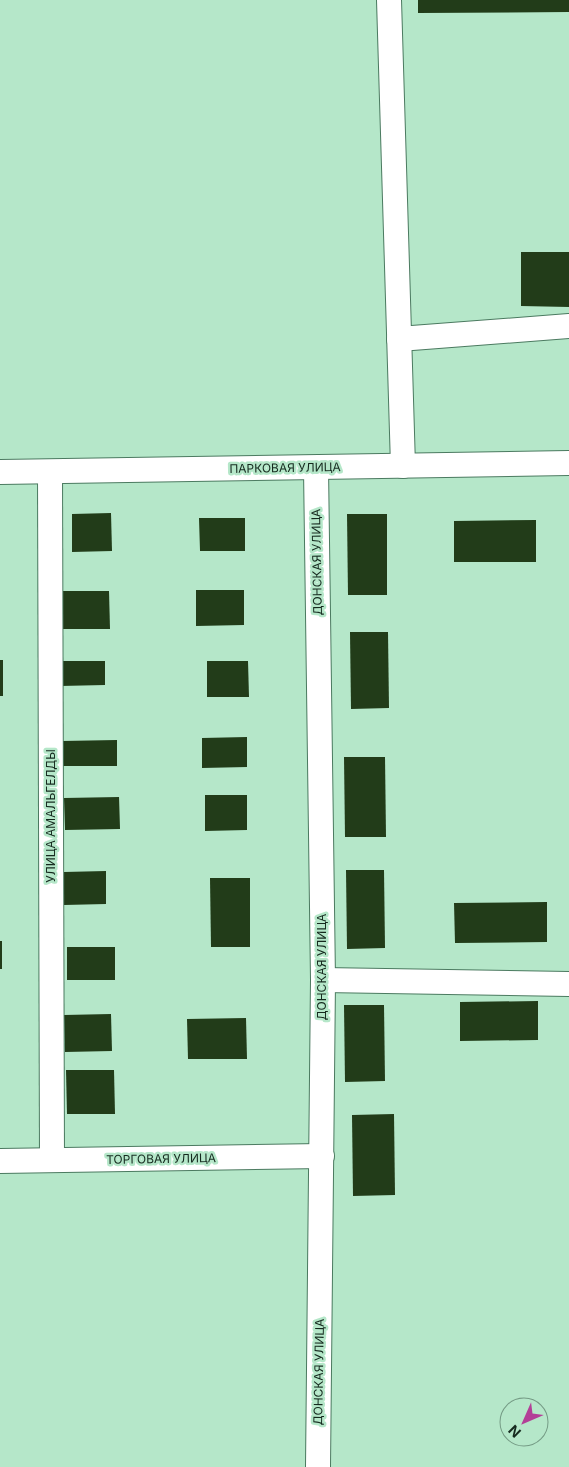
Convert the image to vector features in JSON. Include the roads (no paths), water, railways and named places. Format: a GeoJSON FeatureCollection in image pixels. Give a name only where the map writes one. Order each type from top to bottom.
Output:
{"type":"FeatureCollection","features":[{"type":"Feature","properties":{"kind":"street"},"geometry":{"type":"LineString","coordinates":[[388,0],[403,466]]}},
{"type":"Feature","properties":{"kind":"street"},"geometry":{"type":"LineString","coordinates":[[399,339],[569,326]]}},
{"type":"Feature","properties":{"kind":"street","name":"ПАРКОВАЯ УЛИЦА"},"geometry":{"type":"LineString","coordinates":[[0,472],[569,464]]}},
{"type":"Feature","properties":{"kind":"street","name":"ДОНСКАЯ УЛИЦА"},"geometry":{"type":"LineString","coordinates":[[316,468],[323,980],[318,1467]]}},
{"type":"Feature","properties":{"kind":"street","name":"УЛИЦА АМАЛЬГЕЛДЫ"},"geometry":{"type":"LineString","coordinates":[[50,472],[52,1160]]}},
{"type":"Feature","properties":{"kind":"street"},"geometry":{"type":"LineString","coordinates":[[323,980],[569,984]]}},
{"type":"Feature","properties":{"kind":"street","name":"ТОРГОВАЯ УЛИЦА"},"geometry":{"type":"LineString","coordinates":[[0,1161],[322,1156]]}}]}
